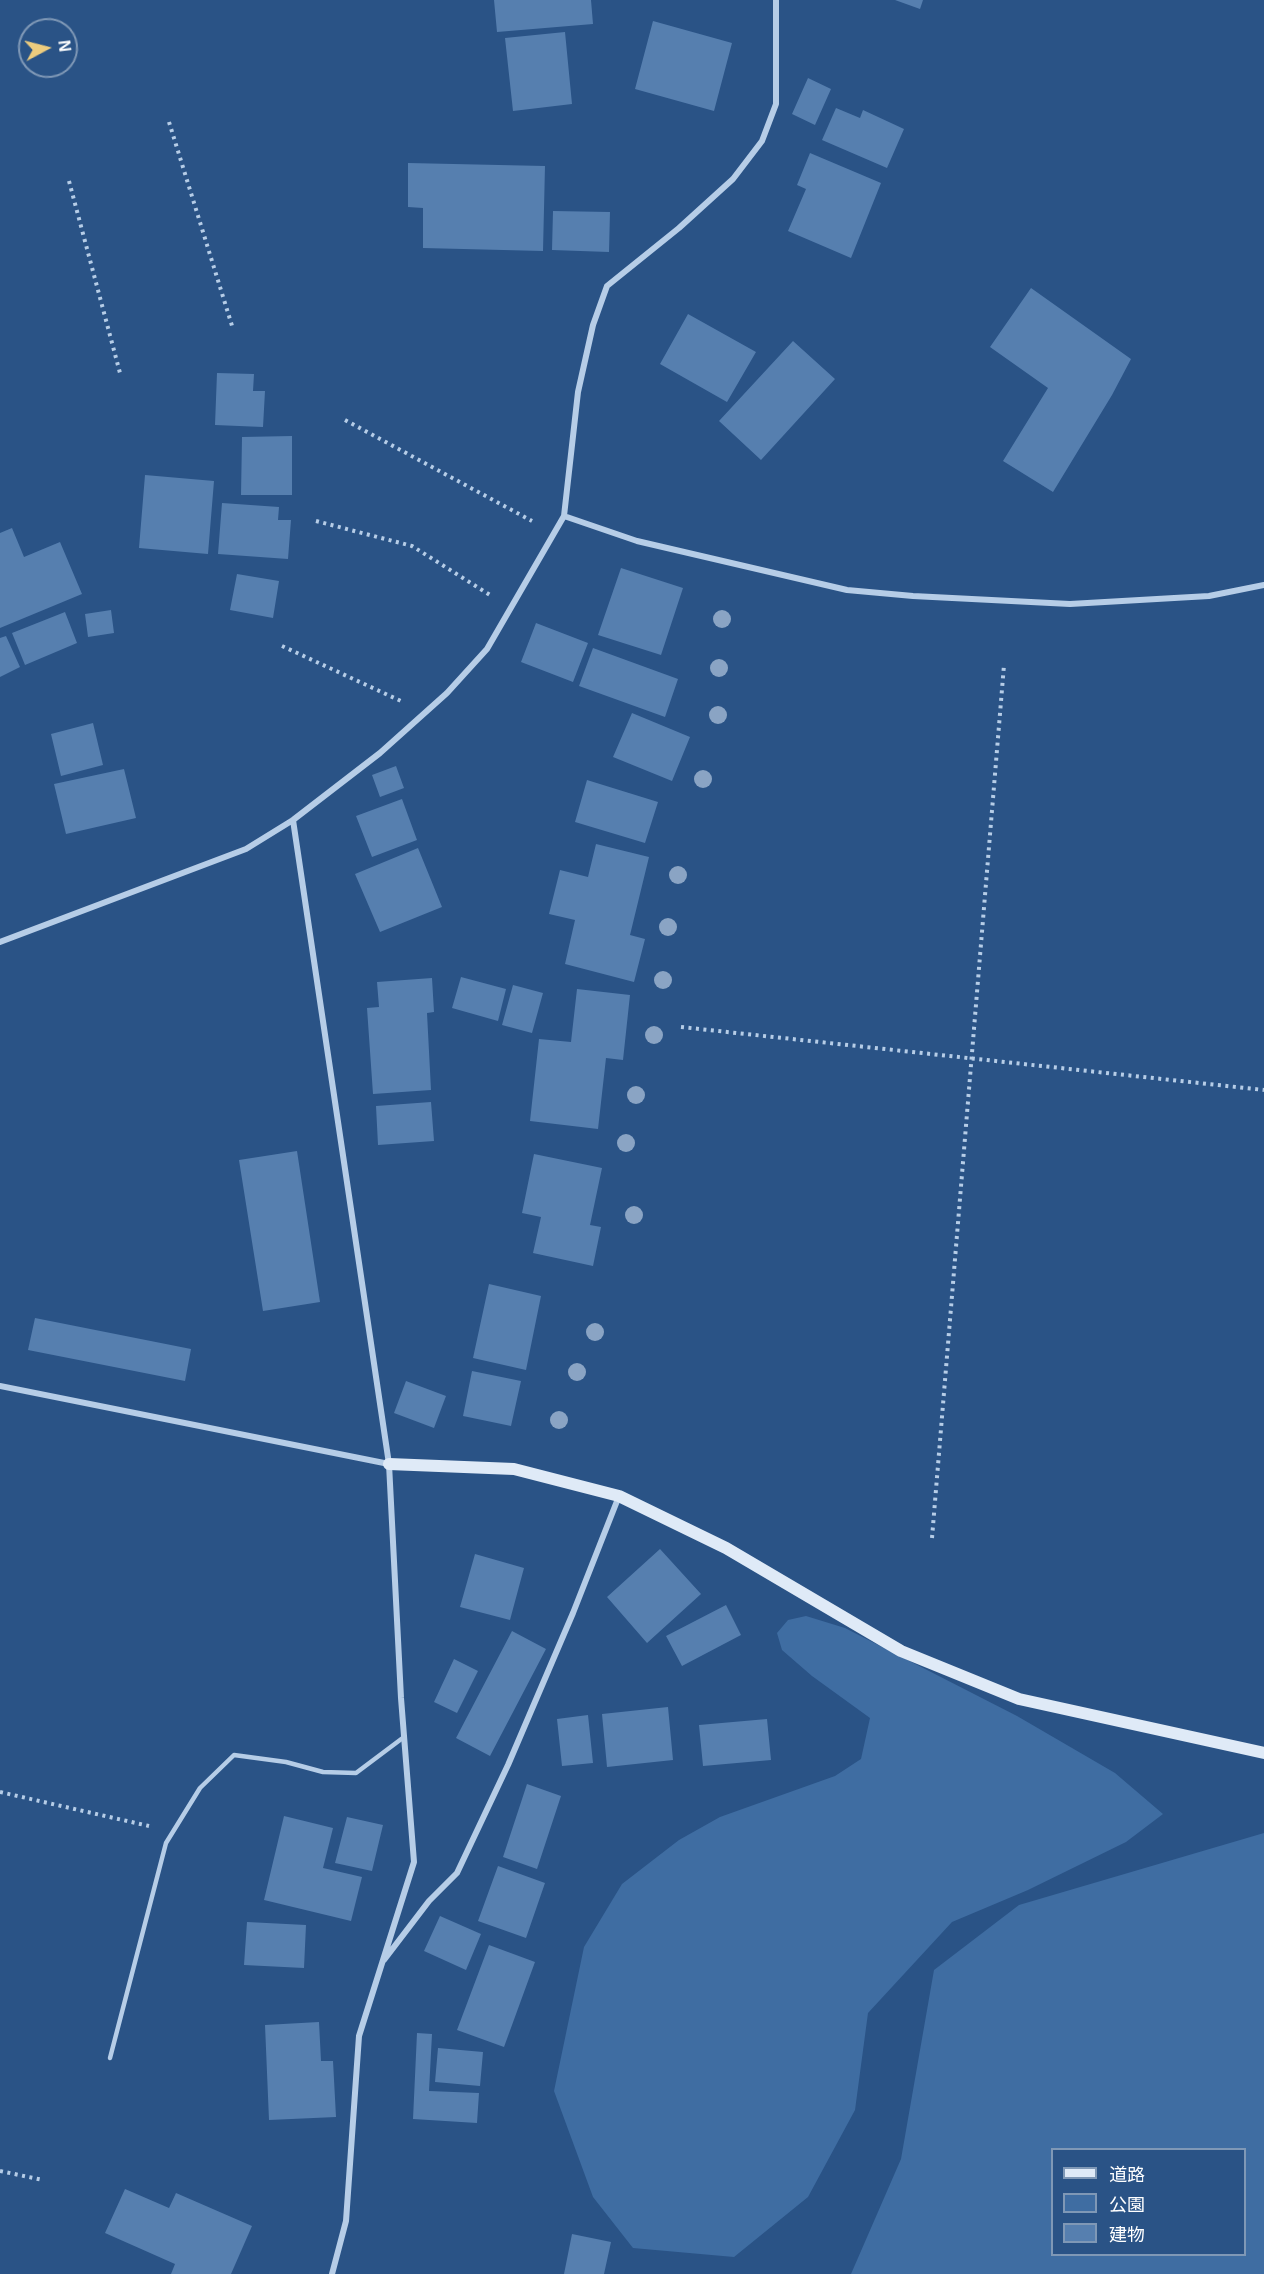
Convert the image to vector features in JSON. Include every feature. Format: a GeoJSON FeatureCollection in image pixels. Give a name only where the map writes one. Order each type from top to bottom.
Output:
{"type":"FeatureCollection","features":[{"type":"Feature","properties":{"kind":"street"},"geometry":{"type":"LineString","coordinates":[[0,942],[246,849],[293,820],[380,753],[447,693],[487,649],[564,516],[578,392],[593,325],[607,286],[679,228],[733,179],[762,141],[776,104],[776,0]]}},
{"type":"Feature","properties":{"kind":"street"},"geometry":{"type":"LineString","coordinates":[[564,516],[637,541],[847,590],[1070,604],[1209,596],[1264,585]]}},
{"type":"Feature","properties":{"kind":"street"},"geometry":{"type":"LineString","coordinates":[[293,820],[388,1464],[404,1737],[414,1862],[359,2036],[346,2221],[332,2274]]}},
{"type":"Feature","properties":{"kind":"street"},"geometry":{"type":"LineString","coordinates":[[0,1386],[388,1464],[514,1469],[619,1496],[726,1548],[901,1652],[1019,1699],[1264,1753]]}},
{"type":"Feature","properties":{"kind":"street"},"geometry":{"type":"LineString","coordinates":[[380,1965],[429,1901],[457,1873],[513,1754],[573,1613],[619,1496]]}},
{"type":"Feature","properties":{"kind":"lane"},"geometry":{"type":"LineString","coordinates":[[110,2058],[166,1843],[200,1788],[234,1755],[286,1762],[323,1772],[356,1773],[404,1737]]}},
{"type":"Feature","properties":{"kind":"path"},"geometry":{"type":"LineString","coordinates":[[169,122],[233,329]]}},
{"type":"Feature","properties":{"kind":"path"},"geometry":{"type":"LineString","coordinates":[[69,181],[120,373]]}},
{"type":"Feature","properties":{"kind":"path"},"geometry":{"type":"LineString","coordinates":[[345,420],[542,526]]}},
{"type":"Feature","properties":{"kind":"path"},"geometry":{"type":"LineString","coordinates":[[316,521],[412,546],[499,601]]}},
{"type":"Feature","properties":{"kind":"path"},"geometry":{"type":"LineString","coordinates":[[282,646],[408,705]]}},
{"type":"Feature","properties":{"kind":"path"},"geometry":{"type":"LineString","coordinates":[[932,1538],[1004,665]]}},
{"type":"Feature","properties":{"kind":"path"},"geometry":{"type":"LineString","coordinates":[[681,1027],[1264,1090]]}},
{"type":"Feature","properties":{"kind":"path"},"geometry":{"type":"LineString","coordinates":[[0,1792],[155,1827]]}},
{"type":"Feature","properties":{"kind":"path"},"geometry":{"type":"LineString","coordinates":[[0,2171],[43,2180]]}},
{"type":"Feature","properties":{"kind":"green space"},"geometry":{"type":"Polygon","coordinates":[[[806,1616],[845,1628],[1017,1716],[1115,1773],[1163,1814],[1126,1842],[1028,1890],[952,1922],[868,2013],[855,2110],[808,2197],[734,2257],[633,2248],[593,2197],[554,2091],[584,1947],[622,1884],[679,1840],[720,1817],[835,1776],[861,1759],[870,1718],[812,1676],[782,1650],[777,1633],[788,1620],[806,1616]]]}},
{"type":"Feature","properties":{"kind":"green space"},"geometry":{"type":"Polygon","coordinates":[[[1264,1833],[1264,2274],[851,2274],[901,2159],[934,1970],[1019,1905],[1264,1833]]]}},
{"type":"Feature","properties":{"kind":"building"},"geometry":{"type":"Polygon","coordinates":[[[494,0],[591,0],[593,24],[497,32],[494,0]]]}},
{"type":"Feature","properties":{"kind":"building"},"geometry":{"type":"Polygon","coordinates":[[[895,0],[923,0],[920,9],[895,0]]]}},
{"type":"Feature","properties":{"kind":"building"},"geometry":{"type":"Polygon","coordinates":[[[653,21],[732,43],[714,111],[635,89],[653,21]]]}},
{"type":"Feature","properties":{"kind":"building"},"geometry":{"type":"Polygon","coordinates":[[[565,32],[572,104],[513,111],[505,38],[565,32]]]}},
{"type":"Feature","properties":{"kind":"building"},"geometry":{"type":"Polygon","coordinates":[[[808,78],[831,89],[815,125],[792,114],[808,78]]]}},
{"type":"Feature","properties":{"kind":"building"},"geometry":{"type":"Polygon","coordinates":[[[836,108],[860,118],[863,110],[904,129],[887,168],[822,140],[836,108]]]}},
{"type":"Feature","properties":{"kind":"building"},"geometry":{"type":"Polygon","coordinates":[[[810,153],[881,183],[851,258],[788,231],[806,189],[797,185],[810,153]]]}},
{"type":"Feature","properties":{"kind":"building"},"geometry":{"type":"Polygon","coordinates":[[[408,163],[545,166],[543,251],[423,248],[423,208],[408,207],[408,163]]]}},
{"type":"Feature","properties":{"kind":"building"},"geometry":{"type":"Polygon","coordinates":[[[553,211],[610,212],[609,252],[552,250],[553,211]]]}},
{"type":"Feature","properties":{"kind":"building"},"geometry":{"type":"Polygon","coordinates":[[[1031,288],[1131,359],[1112,395],[1053,492],[1003,461],[1048,388],[990,347],[1031,288]]]}},
{"type":"Feature","properties":{"kind":"building"},"geometry":{"type":"Polygon","coordinates":[[[688,314],[756,352],[727,402],[660,364],[688,314]]]}},
{"type":"Feature","properties":{"kind":"building"},"geometry":{"type":"Polygon","coordinates":[[[793,341],[835,379],[761,460],[719,421],[793,341]]]}},
{"type":"Feature","properties":{"kind":"building"},"geometry":{"type":"Polygon","coordinates":[[[217,373],[254,374],[253,391],[265,391],[263,427],[215,425],[217,373]]]}},
{"type":"Feature","properties":{"kind":"building"},"geometry":{"type":"Polygon","coordinates":[[[292,436],[292,495],[241,495],[242,437],[292,436]]]}},
{"type":"Feature","properties":{"kind":"building"},"geometry":{"type":"Polygon","coordinates":[[[145,475],[214,481],[208,554],[139,548],[145,475]]]}},
{"type":"Feature","properties":{"kind":"building"},"geometry":{"type":"Polygon","coordinates":[[[222,503],[279,507],[278,520],[291,520],[288,559],[218,554],[222,503]]]}},
{"type":"Feature","properties":{"kind":"building"},"geometry":{"type":"Polygon","coordinates":[[[12,528],[24,557],[60,542],[82,594],[0,628],[0,533],[12,528]]]}},
{"type":"Feature","properties":{"kind":"building"},"geometry":{"type":"Polygon","coordinates":[[[621,568],[683,588],[661,655],[598,635],[621,568]]]}},
{"type":"Feature","properties":{"kind":"building"},"geometry":{"type":"Polygon","coordinates":[[[237,574],[279,581],[273,618],[230,610],[237,574]]]}},
{"type":"Feature","properties":{"kind":"building"},"geometry":{"type":"Polygon","coordinates":[[[111,610],[114,633],[88,637],[85,614],[111,610]]]}},
{"type":"Feature","properties":{"kind":"building"},"geometry":{"type":"Polygon","coordinates":[[[65,612],[77,643],[25,665],[12,633],[65,612]]]}},
{"type":"Feature","properties":{"kind":"building"},"geometry":{"type":"Polygon","coordinates":[[[536,623],[588,643],[573,682],[521,662],[536,623]]]}},
{"type":"Feature","properties":{"kind":"building"},"geometry":{"type":"Polygon","coordinates":[[[6,636],[20,667],[0,677],[0,638],[6,636]]]}},
{"type":"Feature","properties":{"kind":"building"},"geometry":{"type":"Polygon","coordinates":[[[593,648],[678,679],[665,717],[579,686],[593,648]]]}},
{"type":"Feature","properties":{"kind":"building"},"geometry":{"type":"Polygon","coordinates":[[[632,713],[690,737],[672,781],[613,757],[632,713]]]}},
{"type":"Feature","properties":{"kind":"building"},"geometry":{"type":"Polygon","coordinates":[[[93,723],[103,765],[61,776],[51,734],[93,723]]]}},
{"type":"Feature","properties":{"kind":"building"},"geometry":{"type":"Polygon","coordinates":[[[396,766],[404,788],[380,797],[372,775],[396,766]]]}},
{"type":"Feature","properties":{"kind":"building"},"geometry":{"type":"Polygon","coordinates":[[[124,769],[136,818],[66,834],[54,784],[124,769]]]}},
{"type":"Feature","properties":{"kind":"building"},"geometry":{"type":"Polygon","coordinates":[[[587,780],[658,802],[645,843],[575,822],[587,780]]]}},
{"type":"Feature","properties":{"kind":"building"},"geometry":{"type":"Polygon","coordinates":[[[402,799],[417,840],[372,857],[356,816],[402,799]]]}},
{"type":"Feature","properties":{"kind":"building"},"geometry":{"type":"Polygon","coordinates":[[[596,844],[649,857],[630,935],[645,939],[634,982],[565,964],[575,920],[549,914],[560,870],[588,877],[596,844]]]}},
{"type":"Feature","properties":{"kind":"building"},"geometry":{"type":"Polygon","coordinates":[[[418,848],[442,907],[380,932],[355,874],[418,848]]]}},
{"type":"Feature","properties":{"kind":"building"},"geometry":{"type":"Polygon","coordinates":[[[461,977],[506,989],[498,1021],[452,1008],[461,977]]]}},
{"type":"Feature","properties":{"kind":"building"},"geometry":{"type":"Polygon","coordinates":[[[432,978],[434,1012],[427,1013],[431,1090],[373,1094],[367,1008],[379,1007],[377,982],[432,978]]]}},
{"type":"Feature","properties":{"kind":"building"},"geometry":{"type":"Polygon","coordinates":[[[513,985],[543,993],[532,1033],[502,1025],[513,985]]]}},
{"type":"Feature","properties":{"kind":"building"},"geometry":{"type":"Polygon","coordinates":[[[577,989],[630,995],[623,1060],[606,1058],[598,1129],[530,1121],[539,1039],[571,1042],[577,989]]]}},
{"type":"Feature","properties":{"kind":"building"},"geometry":{"type":"Polygon","coordinates":[[[431,1102],[434,1141],[378,1145],[376,1106],[431,1102]]]}},
{"type":"Feature","properties":{"kind":"building"},"geometry":{"type":"Polygon","coordinates":[[[297,1151],[320,1302],[263,1311],[239,1160],[297,1151]]]}},
{"type":"Feature","properties":{"kind":"building"},"geometry":{"type":"Polygon","coordinates":[[[534,1154],[602,1168],[590,1225],[601,1227],[593,1266],[533,1253],[541,1217],[522,1213],[534,1154]]]}},
{"type":"Feature","properties":{"kind":"building"},"geometry":{"type":"Polygon","coordinates":[[[489,1284],[541,1296],[526,1370],[473,1358],[489,1284]]]}},
{"type":"Feature","properties":{"kind":"building"},"geometry":{"type":"Polygon","coordinates":[[[35,1318],[191,1349],[185,1381],[28,1350],[35,1318]]]}},
{"type":"Feature","properties":{"kind":"building"},"geometry":{"type":"Polygon","coordinates":[[[472,1371],[521,1381],[511,1426],[463,1416],[472,1371]]]}},
{"type":"Feature","properties":{"kind":"building"},"geometry":{"type":"Polygon","coordinates":[[[406,1381],[446,1396],[434,1428],[394,1413],[406,1381]]]}},
{"type":"Feature","properties":{"kind":"building"},"geometry":{"type":"Polygon","coordinates":[[[660,1549],[701,1594],[647,1643],[607,1597],[660,1549]]]}},
{"type":"Feature","properties":{"kind":"building"},"geometry":{"type":"Polygon","coordinates":[[[475,1554],[524,1568],[510,1620],[460,1607],[475,1554]]]}},
{"type":"Feature","properties":{"kind":"building"},"geometry":{"type":"Polygon","coordinates":[[[726,1605],[741,1635],[682,1666],[666,1636],[726,1605]]]}},
{"type":"Feature","properties":{"kind":"building"},"geometry":{"type":"Polygon","coordinates":[[[512,1631],[546,1649],[490,1756],[456,1738],[512,1631]]]}},
{"type":"Feature","properties":{"kind":"building"},"geometry":{"type":"Polygon","coordinates":[[[454,1659],[478,1671],[457,1713],[434,1702],[454,1659]]]}},
{"type":"Feature","properties":{"kind":"building"},"geometry":{"type":"Polygon","coordinates":[[[668,1707],[673,1760],[607,1767],[602,1714],[668,1707]]]}},
{"type":"Feature","properties":{"kind":"building"},"geometry":{"type":"Polygon","coordinates":[[[588,1715],[593,1763],[562,1766],[557,1719],[588,1715]]]}},
{"type":"Feature","properties":{"kind":"building"},"geometry":{"type":"Polygon","coordinates":[[[767,1719],[771,1760],[703,1766],[699,1725],[767,1719]]]}},
{"type":"Feature","properties":{"kind":"building"},"geometry":{"type":"Polygon","coordinates":[[[527,1784],[561,1796],[537,1869],[503,1857],[527,1784]]]}},
{"type":"Feature","properties":{"kind":"building"},"geometry":{"type":"Polygon","coordinates":[[[284,1816],[333,1828],[323,1868],[362,1877],[351,1921],[264,1900],[284,1816]]]}},
{"type":"Feature","properties":{"kind":"building"},"geometry":{"type":"Polygon","coordinates":[[[347,1817],[383,1825],[372,1871],[335,1863],[347,1817]]]}},
{"type":"Feature","properties":{"kind":"building"},"geometry":{"type":"Polygon","coordinates":[[[498,1866],[545,1883],[526,1938],[478,1921],[498,1866]]]}},
{"type":"Feature","properties":{"kind":"building"},"geometry":{"type":"Polygon","coordinates":[[[440,1916],[481,1934],[466,1970],[424,1951],[440,1916]]]}},
{"type":"Feature","properties":{"kind":"building"},"geometry":{"type":"Polygon","coordinates":[[[247,1922],[306,1925],[304,1968],[244,1965],[247,1922]]]}},
{"type":"Feature","properties":{"kind":"building"},"geometry":{"type":"Polygon","coordinates":[[[489,1945],[535,1962],[504,2047],[457,2030],[489,1945]]]}},
{"type":"Feature","properties":{"kind":"building"},"geometry":{"type":"Polygon","coordinates":[[[319,2022],[321,2061],[333,2061],[336,2117],[269,2120],[265,2025],[319,2022]]]}},
{"type":"Feature","properties":{"kind":"building"},"geometry":{"type":"Polygon","coordinates":[[[417,2033],[432,2034],[429,2091],[479,2093],[477,2123],[413,2119],[417,2033]]]}},
{"type":"Feature","properties":{"kind":"building"},"geometry":{"type":"Polygon","coordinates":[[[438,2048],[483,2052],[480,2086],[435,2082],[438,2048]]]}},
{"type":"Feature","properties":{"kind":"building"},"geometry":{"type":"Polygon","coordinates":[[[125,2189],[169,2208],[176,2193],[252,2226],[231,2274],[171,2274],[175,2264],[105,2233],[125,2189]]]}},
{"type":"Feature","properties":{"kind":"building"},"geometry":{"type":"Polygon","coordinates":[[[572,2234],[611,2242],[604,2274],[564,2274],[572,2234]]]}}]}
